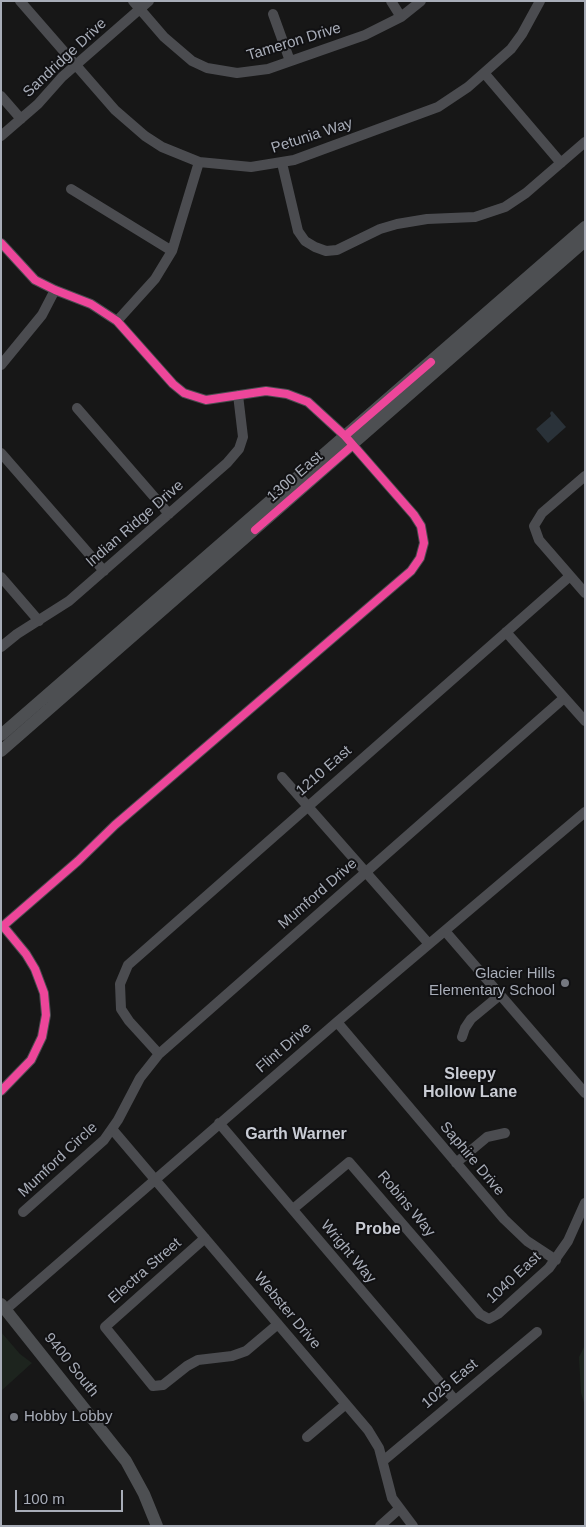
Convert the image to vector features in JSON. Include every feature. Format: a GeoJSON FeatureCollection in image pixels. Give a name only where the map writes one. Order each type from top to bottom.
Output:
{"type":"FeatureCollection","features":[{"type":"Feature","properties":{"kind":"main road","name":"1300 East"},"geometry":{"type":"LineString","coordinates":[[1,750],[585,227]]}},
{"type":"Feature","properties":{"kind":"main road","name":"1300 East"},"geometry":{"type":"LineString","coordinates":[[1,735],[585,241]]}},
{"type":"Feature","properties":{"kind":"main road","name":"9400 South"},"geometry":{"type":"LineString","coordinates":[[3,1307],[126,1461],[144,1494],[157,1526]]}},
{"type":"Feature","properties":{"kind":"street","name":"Petunia Way"},"geometry":{"type":"LineString","coordinates":[[20,1],[115,110],[145,136],[162,147],[199,162],[235,167],[282,163],[423,114],[453,98],[485,74],[522,34],[540,1]]}},
{"type":"Feature","properties":{"kind":"street","name":"Sandridge Drive"},"geometry":{"type":"LineString","coordinates":[[1,136],[21,119],[137,5],[149,1]]}},
{"type":"Feature","properties":{"kind":"street"},"geometry":{"type":"LineString","coordinates":[[391,1],[401,17]]}},
{"type":"Feature","properties":{"kind":"street","name":"Tameron Drive"},"geometry":{"type":"LineString","coordinates":[[137,5],[177,50],[207,68],[237,73],[255,72],[365,35],[401,17],[420,1]]}},
{"type":"Feature","properties":{"kind":"street"},"geometry":{"type":"LineString","coordinates":[[273,14],[290,61]]}},
{"type":"Feature","properties":{"kind":"street"},"geometry":{"type":"LineString","coordinates":[[485,74],[562,162]]}},
{"type":"Feature","properties":{"kind":"street"},"geometry":{"type":"LineString","coordinates":[[1,96],[21,119]]}},
{"type":"Feature","properties":{"kind":"street"},"geometry":{"type":"LineString","coordinates":[[282,163],[298,231],[310,244],[326,251],[343,248],[380,229],[397,224],[427,219],[460,219],[490,214],[517,200],[585,142]]}},
{"type":"Feature","properties":{"kind":"street"},"geometry":{"type":"LineString","coordinates":[[117,321],[144,292],[172,251],[199,162]]}},
{"type":"Feature","properties":{"kind":"street"},"geometry":{"type":"LineString","coordinates":[[71,189],[172,251]]}},
{"type":"Feature","properties":{"kind":"street"},"geometry":{"type":"LineString","coordinates":[[1,243],[35,280],[91,304],[117,321],[173,384],[184,393],[206,400],[266,391],[295,396],[314,406],[349,440],[418,520],[424,543],[417,563],[323,647],[115,825],[78,861],[3,926],[26,954],[35,969],[44,993],[46,1015],[42,1037],[31,1060],[1,1091]]}},
{"type":"Feature","properties":{"kind":"street"},"geometry":{"type":"LineString","coordinates":[[1,364],[42,315],[55,290]]}},
{"type":"Feature","properties":{"kind":"street","name":"Indian Ridge Drive"},"geometry":{"type":"LineString","coordinates":[[1,647],[17,634],[60,608],[227,464],[239,449],[243,422],[238,395]]}},
{"type":"Feature","properties":{"kind":"street"},"geometry":{"type":"LineString","coordinates":[[77,408],[169,514]]}},
{"type":"Feature","properties":{"kind":"street"},"geometry":{"type":"LineString","coordinates":[[1,453],[104,571]]}},
{"type":"Feature","properties":{"kind":"street"},"geometry":{"type":"LineString","coordinates":[[585,476],[542,512],[534,526],[538,540],[585,593]]}},
{"type":"Feature","properties":{"kind":"street","name":"1210 East"},"geometry":{"type":"LineString","coordinates":[[159,1054],[129,1021],[120,1002],[120,984],[128,965],[570,576]]}},
{"type":"Feature","properties":{"kind":"street"},"geometry":{"type":"LineString","coordinates":[[1,577],[39,621]]}},
{"type":"Feature","properties":{"kind":"street"},"geometry":{"type":"LineString","coordinates":[[506,632],[585,721]]}},
{"type":"Feature","properties":{"kind":"street","name":"Mumford Drive"},"geometry":{"type":"LineString","coordinates":[[112,1130],[140,1078],[159,1054],[564,698]]}},
{"type":"Feature","properties":{"kind":"street"},"geometry":{"type":"LineString","coordinates":[[282,777],[429,944]]}},
{"type":"Feature","properties":{"kind":"street","name":"Flint Drive"},"geometry":{"type":"LineString","coordinates":[[3,1307],[155,1180],[337,1022],[585,812]]}},
{"type":"Feature","properties":{"kind":"street"},"geometry":{"type":"LineString","coordinates":[[445,931],[585,1093]]}},
{"type":"Feature","properties":{"kind":"street"},"geometry":{"type":"LineString","coordinates":[[462,1038],[465,1028],[471,1019],[500,995]]}},
{"type":"Feature","properties":{"kind":"street","name":"Saphire Drive"},"geometry":{"type":"LineString","coordinates":[[337,1022],[515,1231],[556,1260]]}},
{"type":"Feature","properties":{"kind":"street","name":"Wright Way"},"geometry":{"type":"LineString","coordinates":[[220,1123],[454,1399]]}},
{"type":"Feature","properties":{"kind":"street","name":"Webster Drive"},"geometry":{"type":"LineString","coordinates":[[112,1130],[375,1440],[383,1461],[388,1488],[399,1509],[414,1526]]}},
{"type":"Feature","properties":{"kind":"street","name":"Mumford Circle"},"geometry":{"type":"LineString","coordinates":[[24,1212],[94,1150],[112,1130]]}},
{"type":"Feature","properties":{"kind":"street"},"geometry":{"type":"LineString","coordinates":[[456,1163],[487,1137],[505,1134]]}},
{"type":"Feature","properties":{"kind":"street","name":"Robins Way"},"geometry":{"type":"LineString","coordinates":[[293,1210],[349,1162],[480,1314],[489,1319]]}},
{"type":"Feature","properties":{"kind":"street","name":"1040 East"},"geometry":{"type":"LineString","coordinates":[[489,1319],[498,1314],[532,1285],[556,1260],[568,1241],[585,1203]]}},
{"type":"Feature","properties":{"kind":"street","name":"Electra Street"},"geometry":{"type":"LineString","coordinates":[[205,1238],[105,1327],[153,1386],[163,1385],[187,1366],[198,1360],[232,1356],[246,1351],[278,1324]]}},
{"type":"Feature","properties":{"kind":"street","name":"1025 East"},"geometry":{"type":"LineString","coordinates":[[383,1461],[454,1399],[537,1332]]}},
{"type":"Feature","properties":{"kind":"street"},"geometry":{"type":"LineString","coordinates":[[307,1437],[346,1404]]}},
{"type":"Feature","properties":{"kind":"street"},"geometry":{"type":"LineString","coordinates":[[380,1526],[399,1509]]}},
{"type":"Feature","properties":{"kind":"shaded area"},"geometry":{"type":"Polygon","coordinates":[[[552,411],[566,427],[548,443],[536,429],[551,416],[550,413],[552,411]]]}},
{"type":"Feature","properties":{"kind":"shaded area"},"geometry":{"type":"Polygon","coordinates":[[[1,1332],[20,1354],[32,1363],[1,1391],[1,1332]]]}},
{"type":"Feature","properties":{"kind":"shaded area"},"geometry":{"type":"Polygon","coordinates":[[[585,1345],[585,1406],[581,1393],[579,1357],[585,1345]]]}},
{"type":"Feature","properties":{"kind":"cycle path"},"geometry":{"type":"LineString","coordinates":[[1,243],[35,280],[91,304],[117,321],[173,384],[184,393],[206,400],[266,391],[287,394],[308,402],[345,436],[414,515],[421,526],[424,543],[420,558],[411,571],[115,825],[78,861],[3,926],[26,954],[35,969],[44,993],[46,1015],[42,1037],[31,1060],[1,1091]]}},
{"type":"Feature","properties":{"kind":"cycle path"},"geometry":{"type":"LineString","coordinates":[[345,436],[431,362]]}},
{"type":"Feature","properties":{"kind":"cycle path"},"geometry":{"type":"LineString","coordinates":[[255,530],[353,445]]}},
{"type":"Feature","properties":{"kind":"place","name":"Glacier Hills Elementary School"},"geometry":{"type":"Point","coordinates":[565,983]}},
{"type":"Feature","properties":{"kind":"place","name":"Hobby Lobby"},"geometry":{"type":"Point","coordinates":[14,1417]}},
{"type":"Feature","properties":{"kind":"district","name":"Sleepy Hollow Lane"},"geometry":{"type":"Point","coordinates":[470,1084]}},
{"type":"Feature","properties":{"kind":"district","name":"Garth Warner"},"geometry":{"type":"Point","coordinates":[296,1135]}},
{"type":"Feature","properties":{"kind":"district","name":"Probe"},"geometry":{"type":"Point","coordinates":[378,1230]}}]}
